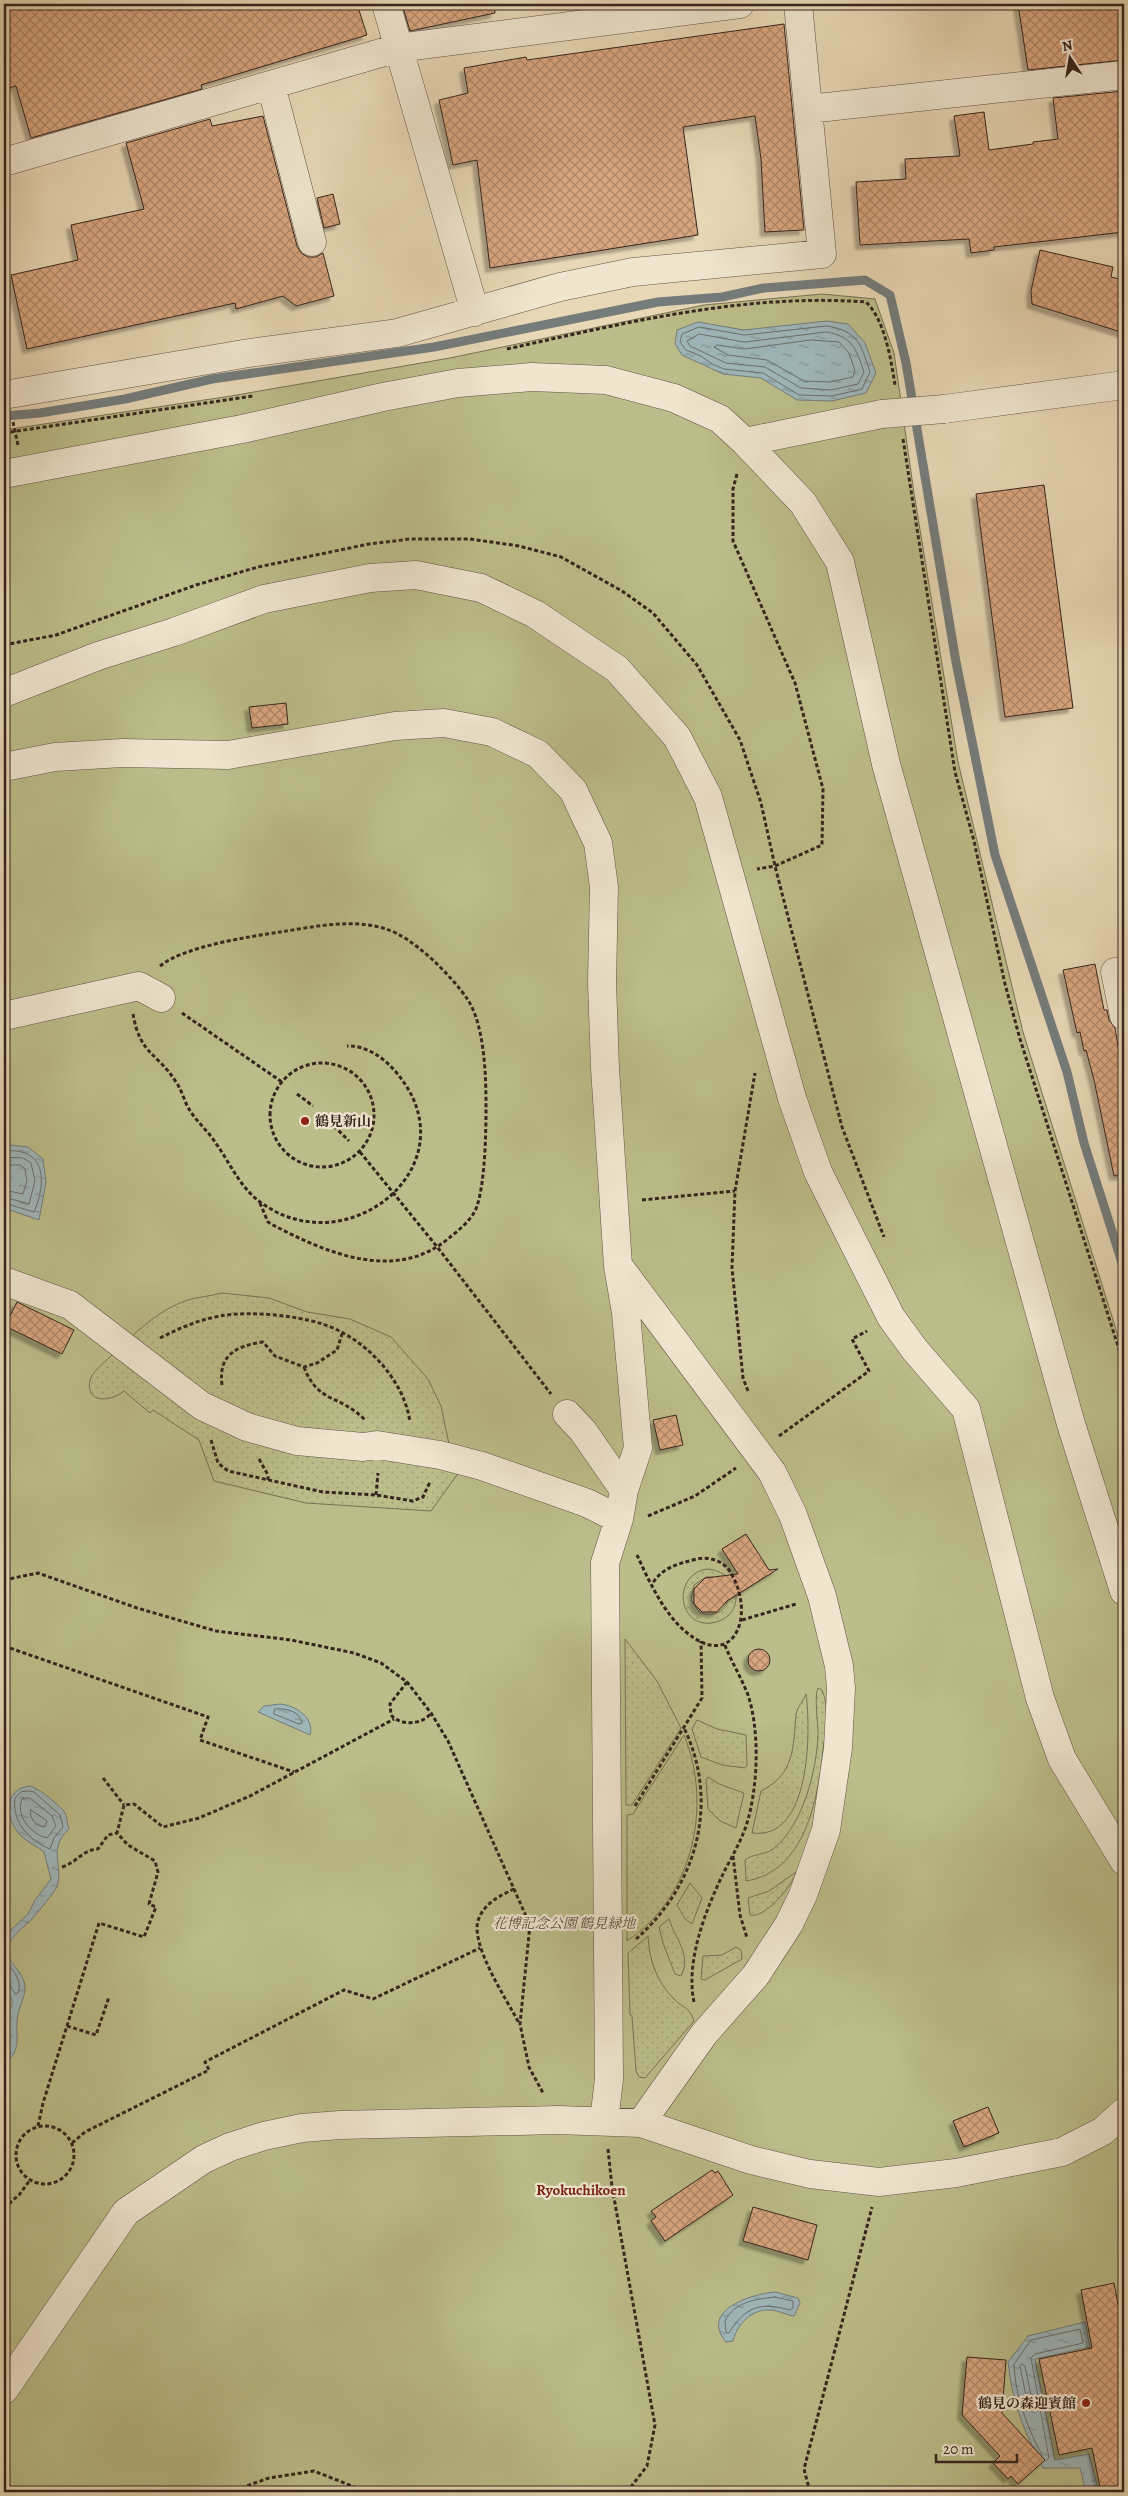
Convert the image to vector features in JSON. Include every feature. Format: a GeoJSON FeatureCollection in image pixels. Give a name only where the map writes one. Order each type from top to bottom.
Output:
{"type":"FeatureCollection","features":[{"type":"Feature","properties":{"kind":"street"},"geometry":{"type":"LineString","coordinates":[[386,4],[475,312]]}},
{"type":"Feature","properties":{"kind":"street"},"geometry":{"type":"LineString","coordinates":[[4,162],[398,48],[740,4]]}},
{"type":"Feature","properties":{"kind":"street"},"geometry":{"type":"LineString","coordinates":[[5,390],[86,383],[249,353],[397,333],[560,287],[633,272],[822,254],[798,4]]}},
{"type":"Feature","properties":{"kind":"street"},"geometry":{"type":"LineString","coordinates":[[808,109],[1124,75]]}},
{"type":"Feature","properties":{"kind":"street"},"geometry":{"type":"LineString","coordinates":[[272,85],[312,242]]}},
{"type":"Feature","properties":{"kind":"street"},"geometry":{"type":"LineString","coordinates":[[14,472],[242,429],[383,397],[458,383],[532,377],[606,380],[674,398],[720,419],[745,442],[803,503],[840,562],[889,773],[1071,1424],[1124,1591]]}},
{"type":"Feature","properties":{"kind":"street"},"geometry":{"type":"LineString","coordinates":[[745,442],[882,414],[944,409],[1124,385]]}},
{"type":"Feature","properties":{"kind":"street"},"geometry":{"type":"LineString","coordinates":[[4,693],[98,656],[174,632],[264,599],[370,578],[416,575],[481,588],[535,614],[617,668],[677,737],[708,797],[802,1132],[818,1172],[891,1317],[915,1350],[966,1409],[1040,1698],[1062,1758],[1124,1860]]}},
{"type":"Feature","properties":{"kind":"street"},"geometry":{"type":"LineString","coordinates":[[4,767],[55,758],[122,753],[228,755],[395,726],[444,723],[492,732],[538,754],[573,790],[598,843],[604,887],[602,982],[605,1068],[618,1266],[626,1313],[638,1448],[624,1490],[619,1519],[605,1563],[609,2079],[604,2121]]}},
{"type":"Feature","properties":{"kind":"street"},"geometry":{"type":"LineString","coordinates":[[1115,972],[1124,1016]]}},
{"type":"Feature","properties":{"kind":"street"},"geometry":{"type":"LineString","coordinates":[[4,1016],[145,992]]}},
{"type":"Feature","properties":{"kind":"street"},"geometry":{"type":"LineString","coordinates":[[618,1266],[772,1472],[793,1515],[822,1596],[839,1666],[841,1688],[834,1787],[826,1830],[815,1867],[789,1924],[768,1958],[704,2034],[641,2123]]}},
{"type":"Feature","properties":{"kind":"street"},"geometry":{"type":"LineString","coordinates":[[4,1281],[70,1305],[134,1355],[213,1411],[247,1427],[297,1441],[363,1447],[377,1445],[427,1453],[508,1475],[587,1504],[619,1519]]}},
{"type":"Feature","properties":{"kind":"street"},"geometry":{"type":"LineString","coordinates":[[567,1414],[583,1431],[624,1490]]}},
{"type":"Feature","properties":{"kind":"street"},"geometry":{"type":"LineString","coordinates":[[4,2390],[126,2212],[204,2159],[230,2147],[264,2136],[302,2128],[558,2120],[641,2123],[759,2162],[810,2174],[879,2182],[956,2174],[1062,2152],[1103,2131],[1124,2112]]}},
{"type":"Feature","properties":{"kind":"path"},"geometry":{"type":"LineString","coordinates":[[501,351],[703,309],[822,298],[866,302],[872,307],[889,351],[895,387]]}},
{"type":"Feature","properties":{"kind":"path"},"geometry":{"type":"LineString","coordinates":[[5,390],[15,431],[14,472]]}},
{"type":"Feature","properties":{"kind":"path"},"geometry":{"type":"LineString","coordinates":[[4,433],[262,394]]}},
{"type":"Feature","properties":{"kind":"path"},"geometry":{"type":"LineString","coordinates":[[902,433],[956,772],[974,840],[1005,984],[1026,1058],[1124,1365]]}},
{"type":"Feature","properties":{"kind":"path"},"geometry":{"type":"LineString","coordinates":[[730,873],[775,866],[822,845],[823,789],[795,683],[733,541],[733,489],[745,442]]}},
{"type":"Feature","properties":{"kind":"path"},"geometry":{"type":"LineString","coordinates":[[259,1201],[268,1222],[313,1244],[344,1256],[389,1262],[426,1253],[438,1248],[463,1226],[477,1207],[486,1136],[486,1087],[483,1053],[476,1021],[468,1001],[427,954],[386,929],[340,925],[308,927],[212,946],[180,956],[161,965],[145,992],[136,1029],[142,1044],[176,1082],[190,1112],[216,1143],[236,1177],[266,1207],[295,1219],[327,1222],[360,1214],[393,1194],[415,1164],[421,1148],[421,1131],[416,1104],[404,1081],[390,1065],[371,1051],[355,1046],[346,1046]]}},
{"type":"Feature","properties":{"kind":"path"},"geometry":{"type":"LineString","coordinates":[[145,992],[282,1082]]}},
{"type":"Feature","properties":{"kind":"path"},"geometry":{"type":"LineString","coordinates":[[329,1063],[346,1068],[362,1079],[372,1098],[374,1112],[371,1135],[360,1152],[342,1163],[312,1166],[291,1158],[276,1141],[269,1109],[273,1096],[282,1082],[292,1072],[308,1064],[329,1063]]}},
{"type":"Feature","properties":{"kind":"path"},"geometry":{"type":"LineString","coordinates":[[749,1394],[743,1378],[732,1268],[735,1191],[756,1066]]}},
{"type":"Feature","properties":{"kind":"path"},"geometry":{"type":"LineString","coordinates":[[297,1094],[313,1106]]}},
{"type":"Feature","properties":{"kind":"path"},"geometry":{"type":"LineString","coordinates":[[334,1126],[349,1141]]}},
{"type":"Feature","properties":{"kind":"path"},"geometry":{"type":"LineString","coordinates":[[360,1152],[438,1248],[567,1414]]}},
{"type":"Feature","properties":{"kind":"path"},"geometry":{"type":"LineString","coordinates":[[614,1203],[735,1191]]}},
{"type":"Feature","properties":{"kind":"path"},"geometry":{"type":"LineString","coordinates":[[134,1355],[146,1345],[191,1323],[222,1316],[271,1315],[320,1323],[342,1334],[374,1354],[399,1387],[427,1453],[423,1497],[413,1501],[323,1492],[228,1470],[218,1463],[213,1411],[225,1359],[241,1345],[263,1342],[275,1356],[304,1367],[318,1363],[337,1350],[342,1334]]}},
{"type":"Feature","properties":{"kind":"path"},"geometry":{"type":"LineString","coordinates":[[619,1519],[632,1523],[695,1496],[869,1371],[852,1339],[891,1317]]}},
{"type":"Feature","properties":{"kind":"path"},"geometry":{"type":"LineString","coordinates":[[304,1367],[308,1378],[318,1392],[354,1408],[365,1420],[377,1445]]}},
{"type":"Feature","properties":{"kind":"path"},"geometry":{"type":"LineString","coordinates":[[619,1519],[652,1584],[676,1621],[688,1634],[701,1641],[724,1643],[737,1632],[742,1620],[742,1598],[739,1587],[728,1567],[719,1562],[701,1558],[670,1566],[659,1573],[652,1584]]}},
{"type":"Feature","properties":{"kind":"path"},"geometry":{"type":"LineString","coordinates":[[4,1580],[38,1574],[137,1608],[216,1631],[291,1640],[354,1653],[381,1662],[408,1682],[448,1742],[530,1925],[520,2024]]}},
{"type":"Feature","properties":{"kind":"path"},"geometry":{"type":"LineString","coordinates":[[742,1620],[822,1596]]}},
{"type":"Feature","properties":{"kind":"path"},"geometry":{"type":"LineString","coordinates":[[606,1809],[633,1809],[702,1698],[701,1641]]}},
{"type":"Feature","properties":{"kind":"path"},"geometry":{"type":"LineString","coordinates":[[704,2034],[693,1997],[694,1957],[719,1885],[741,1839],[752,1803],[756,1739],[748,1695],[724,1643]]}},
{"type":"Feature","properties":{"kind":"path"},"geometry":{"type":"LineString","coordinates":[[4,1646],[208,1717],[200,1740],[295,1772]]}},
{"type":"Feature","properties":{"kind":"path"},"geometry":{"type":"LineString","coordinates":[[408,1682],[390,1704],[389,1709],[394,1719],[401,1722],[418,1722],[431,1714]]}},
{"type":"Feature","properties":{"kind":"path"},"geometry":{"type":"LineString","coordinates":[[124,1805],[134,1804],[163,1827],[171,1826],[216,1811],[295,1772],[394,1719]]}},
{"type":"Feature","properties":{"kind":"path"},"geometry":{"type":"LineString","coordinates":[[634,1941],[658,1918],[676,1893],[687,1872],[697,1842],[701,1819],[701,1788],[695,1757],[684,1728]]}},
{"type":"Feature","properties":{"kind":"path"},"geometry":{"type":"LineString","coordinates":[[103,1778],[124,1805]]}},
{"type":"Feature","properties":{"kind":"path"},"geometry":{"type":"LineString","coordinates":[[38,2126],[43,2103],[99,1923],[144,1938],[156,1907],[149,1904],[158,1872],[155,1861],[128,1845],[117,1833],[118,1821],[124,1805]]}},
{"type":"Feature","properties":{"kind":"path"},"geometry":{"type":"LineString","coordinates":[[62,1867],[70,1865],[90,1849],[98,1849],[108,1835],[117,1833]]}},
{"type":"Feature","properties":{"kind":"path"},"geometry":{"type":"LineString","coordinates":[[733,1855],[737,1894],[745,1934],[749,1944],[768,1958]]}},
{"type":"Feature","properties":{"kind":"path"},"geometry":{"type":"LineString","coordinates":[[514,1889],[500,1896],[478,1918],[477,1932],[480,1948],[520,2024],[529,2067],[558,2120]]}},
{"type":"Feature","properties":{"kind":"path"},"geometry":{"type":"LineString","coordinates":[[72,2143],[85,2132],[209,2070],[205,2062],[344,1990],[373,1999],[480,1948]]}},
{"type":"Feature","properties":{"kind":"path"},"geometry":{"type":"LineString","coordinates":[[67,2026],[96,2035],[109,1997]]}},
{"type":"Feature","properties":{"kind":"path"},"geometry":{"type":"LineString","coordinates":[[604,2121],[612,2187],[654,2425],[647,2466],[628,2492]]}},
{"type":"Feature","properties":{"kind":"path"},"geometry":{"type":"LineString","coordinates":[[38,2126],[50,2126],[61,2130],[72,2143],[74,2159],[66,2175],[52,2184],[40,2184],[30,2180],[18,2167],[16,2150],[24,2135],[38,2126]]}},
{"type":"Feature","properties":{"kind":"path"},"geometry":{"type":"LineString","coordinates":[[4,2208],[19,2195],[30,2180]]}},
{"type":"Feature","properties":{"kind":"path"},"geometry":{"type":"LineString","coordinates":[[810,2492],[804,2469],[879,2182]]}},
{"type":"Feature","properties":{"kind":"path"},"geometry":{"type":"LineString","coordinates":[[237,2492],[238,2489],[269,2478],[314,2471],[367,2492]]}},
{"type":"Feature","properties":{"kind":"green space","name":"花博記念公園 鶴見緑地"},"geometry":{"type":"Polygon","coordinates":[[[822,294],[875,299],[894,353],[914,493],[958,762],[1023,1032],[1124,1355],[1124,2492],[4,2492],[4,430],[231,396],[450,358],[704,305],[822,294]]]}},
{"type":"Feature","properties":{"kind":"green space"},"geometry":{"type":"Polygon","coordinates":[[[222,1293],[269,1298],[307,1312],[350,1319],[391,1337],[428,1379],[441,1406],[449,1444],[459,1472],[431,1511],[306,1503],[214,1481],[199,1440],[153,1410],[150,1413],[124,1391],[112,1398],[105,1399],[95,1397],[91,1393],[89,1388],[90,1380],[94,1373],[146,1324],[177,1304],[222,1293]]]}},
{"type":"Feature","properties":{"kind":"green space"},"geometry":{"type":"Polygon","coordinates":[[[706,1569],[718,1571],[727,1577],[733,1585],[736,1594],[735,1604],[731,1613],[723,1619],[711,1623],[700,1622],[692,1617],[686,1610],[683,1600],[688,1581],[695,1574],[706,1569]],[[706,1577],[694,1585],[691,1600],[699,1612],[704,1614],[717,1613],[724,1608],[728,1600],[713,1577],[706,1577]]]}},
{"type":"Feature","properties":{"kind":"green space"},"geometry":{"type":"Polygon","coordinates":[[[625,1639],[657,1681],[681,1728],[632,1805],[626,1805],[625,1639]]]}},
{"type":"Feature","properties":{"kind":"green space"},"geometry":{"type":"Polygon","coordinates":[[[818,1688],[822,1690],[826,1704],[826,1727],[817,1790],[805,1830],[795,1849],[782,1864],[766,1875],[746,1881],[745,1860],[770,1851],[784,1839],[793,1826],[806,1796],[815,1764],[817,1748],[816,1697],[818,1688]]]}},
{"type":"Feature","properties":{"kind":"green space"},"geometry":{"type":"Polygon","coordinates":[[[806,1694],[808,1711],[807,1756],[803,1780],[796,1802],[786,1820],[771,1831],[752,1833],[761,1791],[780,1776],[790,1759],[793,1749],[796,1713],[806,1694]]]}},
{"type":"Feature","properties":{"kind":"green space"},"geometry":{"type":"Polygon","coordinates":[[[697,1720],[717,1729],[746,1735],[747,1765],[745,1768],[722,1765],[701,1757],[692,1729],[697,1720]]]}},
{"type":"Feature","properties":{"kind":"green space"},"geometry":{"type":"Polygon","coordinates":[[[684,1735],[693,1762],[697,1791],[696,1820],[691,1848],[682,1875],[668,1900],[650,1922],[627,1941],[627,1815],[633,1814],[684,1735]]]}},
{"type":"Feature","properties":{"kind":"green space"},"geometry":{"type":"Polygon","coordinates":[[[708,1777],[719,1784],[744,1793],[736,1828],[720,1821],[708,1809],[706,1780],[708,1777]]]}},
{"type":"Feature","properties":{"kind":"green space"},"geometry":{"type":"Polygon","coordinates":[[[796,1872],[790,1885],[778,1900],[763,1912],[750,1915],[748,1898],[769,1891],[796,1872]]]}},
{"type":"Feature","properties":{"kind":"green space"},"geometry":{"type":"Polygon","coordinates":[[[690,1883],[702,1898],[692,1924],[685,1919],[677,1905],[690,1883]]]}},
{"type":"Feature","properties":{"kind":"green space"},"geometry":{"type":"Polygon","coordinates":[[[669,1919],[684,1954],[685,1961],[681,1976],[675,1974],[659,1927],[669,1919]]]}},
{"type":"Feature","properties":{"kind":"green space"},"geometry":{"type":"Polygon","coordinates":[[[648,1936],[652,1962],[659,1978],[674,1999],[688,2010],[694,2021],[645,2078],[639,2077],[636,2071],[632,2016],[630,2015],[628,1953],[648,1936]]]}},
{"type":"Feature","properties":{"kind":"green space"},"geometry":{"type":"Polygon","coordinates":[[[736,1947],[741,1950],[742,1959],[705,1980],[701,1979],[703,1956],[722,1955],[736,1947]]]}},
{"type":"Feature","properties":{"kind":"water"},"geometry":{"type":"Polygon","coordinates":[[[827,321],[848,324],[865,343],[876,373],[866,393],[832,401],[797,400],[761,378],[723,374],[682,355],[675,344],[677,330],[698,322],[744,330],[827,321]]]}},
{"type":"Feature","properties":{"kind":"water"},"geometry":{"type":"Polygon","coordinates":[[[9,1145],[28,1147],[43,1159],[46,1182],[39,1220],[4,1208],[4,1147],[9,1145]]]}},
{"type":"Feature","properties":{"kind":"water"},"geometry":{"type":"Polygon","coordinates":[[[280,1704],[302,1713],[309,1723],[310,1735],[258,1712],[264,1706],[280,1704]]]}},
{"type":"Feature","properties":{"kind":"water"},"geometry":{"type":"Polygon","coordinates":[[[30,1786],[43,1793],[63,1810],[69,1829],[62,1836],[57,1850],[59,1879],[57,1887],[33,1918],[12,1938],[8,1947],[9,1957],[22,1976],[25,1988],[18,2014],[16,2047],[14,2053],[4,2063],[4,2020],[12,2006],[12,1999],[8,1993],[4,1978],[4,1936],[28,1914],[35,1900],[51,1879],[44,1852],[21,1836],[9,1814],[11,1799],[15,1793],[21,1788],[30,1786]]]}},
{"type":"Feature","properties":{"kind":"water"},"geometry":{"type":"Polygon","coordinates":[[[775,2292],[798,2298],[800,2303],[794,2316],[773,2310],[757,2312],[742,2323],[733,2341],[726,2342],[719,2331],[719,2321],[724,2313],[742,2300],[775,2292]]]}},
{"type":"Feature","properties":{"kind":"water"},"geometry":{"type":"Polygon","coordinates":[[[1085,2322],[1090,2347],[1035,2359],[1055,2460],[1089,2454],[1099,2492],[1086,2492],[1080,2468],[1043,2468],[1020,2417],[1008,2362],[1028,2336],[1085,2322]]]}},
{"type":"Feature","properties":{"kind":"building"},"geometry":{"type":"Polygon","coordinates":[[[4,4],[357,4],[367,35],[201,85],[202,89],[31,138],[16,86],[4,89],[4,4]]]}},
{"type":"Feature","properties":{"kind":"building"},"geometry":{"type":"Polygon","coordinates":[[[402,4],[494,4],[495,13],[410,31],[402,4]]]}},
{"type":"Feature","properties":{"kind":"building"},"geometry":{"type":"Polygon","coordinates":[[[1018,4],[1124,4],[1124,60],[1028,70],[1018,4]]]}},
{"type":"Feature","properties":{"kind":"building"},"geometry":{"type":"Polygon","coordinates":[[[784,24],[804,230],[765,232],[761,159],[755,116],[683,127],[698,235],[490,268],[477,160],[453,165],[439,100],[468,93],[464,68],[526,57],[527,60],[784,24]]]}},
{"type":"Feature","properties":{"kind":"building"},"geometry":{"type":"Polygon","coordinates":[[[1124,91],[1124,232],[994,247],[994,250],[971,253],[969,239],[860,245],[856,182],[906,179],[905,159],[960,156],[954,116],[984,112],[989,150],[1033,144],[1033,142],[1058,139],[1053,98],[1124,91]]]}},
{"type":"Feature","properties":{"kind":"building"},"geometry":{"type":"Polygon","coordinates":[[[263,116],[297,246],[301,253],[308,257],[316,257],[323,253],[334,296],[296,306],[283,296],[236,309],[235,303],[27,349],[11,275],[78,260],[71,225],[144,209],[126,143],[210,119],[212,126],[263,116]]]}},
{"type":"Feature","properties":{"kind":"building"},"geometry":{"type":"Polygon","coordinates":[[[333,194],[340,224],[324,228],[317,198],[333,194]]]}},
{"type":"Feature","properties":{"kind":"building"},"geometry":{"type":"Polygon","coordinates":[[[1040,250],[1113,267],[1111,277],[1124,280],[1124,333],[1032,304],[1031,291],[1040,250]]]}},
{"type":"Feature","properties":{"kind":"building"},"geometry":{"type":"Polygon","coordinates":[[[1044,485],[1073,708],[1005,717],[976,494],[1044,485]]]}},
{"type":"Feature","properties":{"kind":"building"},"geometry":{"type":"Polygon","coordinates":[[[286,703],[288,724],[252,728],[249,707],[286,703]]]}},
{"type":"Feature","properties":{"kind":"building"},"geometry":{"type":"Polygon","coordinates":[[[1095,964],[1104,1010],[1107,1010],[1109,1020],[1115,1028],[1119,1052],[1122,1052],[1124,1064],[1124,1175],[1114,1176],[1094,1080],[1080,1032],[1077,1033],[1063,970],[1095,964]]]}},
{"type":"Feature","properties":{"kind":"building"},"geometry":{"type":"Polygon","coordinates":[[[17,1302],[74,1330],[62,1354],[5,1326],[17,1302]]]}},
{"type":"Feature","properties":{"kind":"building"},"geometry":{"type":"Polygon","coordinates":[[[676,1415],[683,1445],[660,1450],[653,1420],[676,1415]]]}},
{"type":"Feature","properties":{"kind":"building"},"geometry":{"type":"Polygon","coordinates":[[[746,1534],[769,1570],[778,1569],[727,1601],[717,1612],[702,1612],[694,1604],[694,1589],[705,1578],[738,1574],[722,1549],[746,1534]]]}},
{"type":"Feature","properties":{"kind":"building"},"geometry":{"type":"Polygon","coordinates":[[[759,1649],[767,1652],[770,1660],[767,1668],[759,1671],[751,1668],[748,1660],[751,1652],[759,1649]]]}},
{"type":"Feature","properties":{"kind":"building"},"geometry":{"type":"Polygon","coordinates":[[[988,2107],[999,2133],[964,2147],[953,2121],[988,2107]]]}},
{"type":"Feature","properties":{"kind":"building"},"geometry":{"type":"Polygon","coordinates":[[[712,2170],[715,2173],[718,2171],[733,2195],[665,2241],[651,2221],[656,2217],[651,2211],[712,2170]]]}},
{"type":"Feature","properties":{"kind":"building"},"geometry":{"type":"Polygon","coordinates":[[[753,2207],[817,2225],[808,2260],[743,2241],[753,2207]]]}},
{"type":"Feature","properties":{"kind":"building","name":"鶴見の森迎賓館"},"geometry":{"type":"Polygon","coordinates":[[[1114,2283],[1124,2335],[1124,2492],[1101,2492],[1092,2448],[1059,2455],[1039,2359],[1092,2348],[1081,2290],[1114,2283]]]}},
{"type":"Feature","properties":{"kind":"building"},"geometry":{"type":"Polygon","coordinates":[[[967,2357],[1006,2360],[1002,2413],[1045,2460],[1018,2484],[1011,2476],[1008,2479],[993,2463],[1000,2456],[962,2415],[967,2357]]]}},
{"type":"Feature","properties":{"kind":"waterway"},"geometry":{"type":"LineString","coordinates":[[4,416],[40,413],[125,399],[212,379],[434,347],[658,302],[722,297],[764,288],[865,280],[890,295],[906,363],[956,662],[995,855],[1067,1072],[1084,1143],[1124,1269]]}},
{"type":"Feature","properties":{"kind":"place","name":"鶴見新山"},"geometry":{"type":"Point","coordinates":[305,1121]}},
{"type":"Feature","properties":{"kind":"place","name":"鶴見の森迎賓館"},"geometry":{"type":"Point","coordinates":[1086,2403]}},
{"type":"Feature","properties":{"kind":"district","name":"Ryokuchikoen"},"geometry":{"type":"Point","coordinates":[581,2190]}}]}
